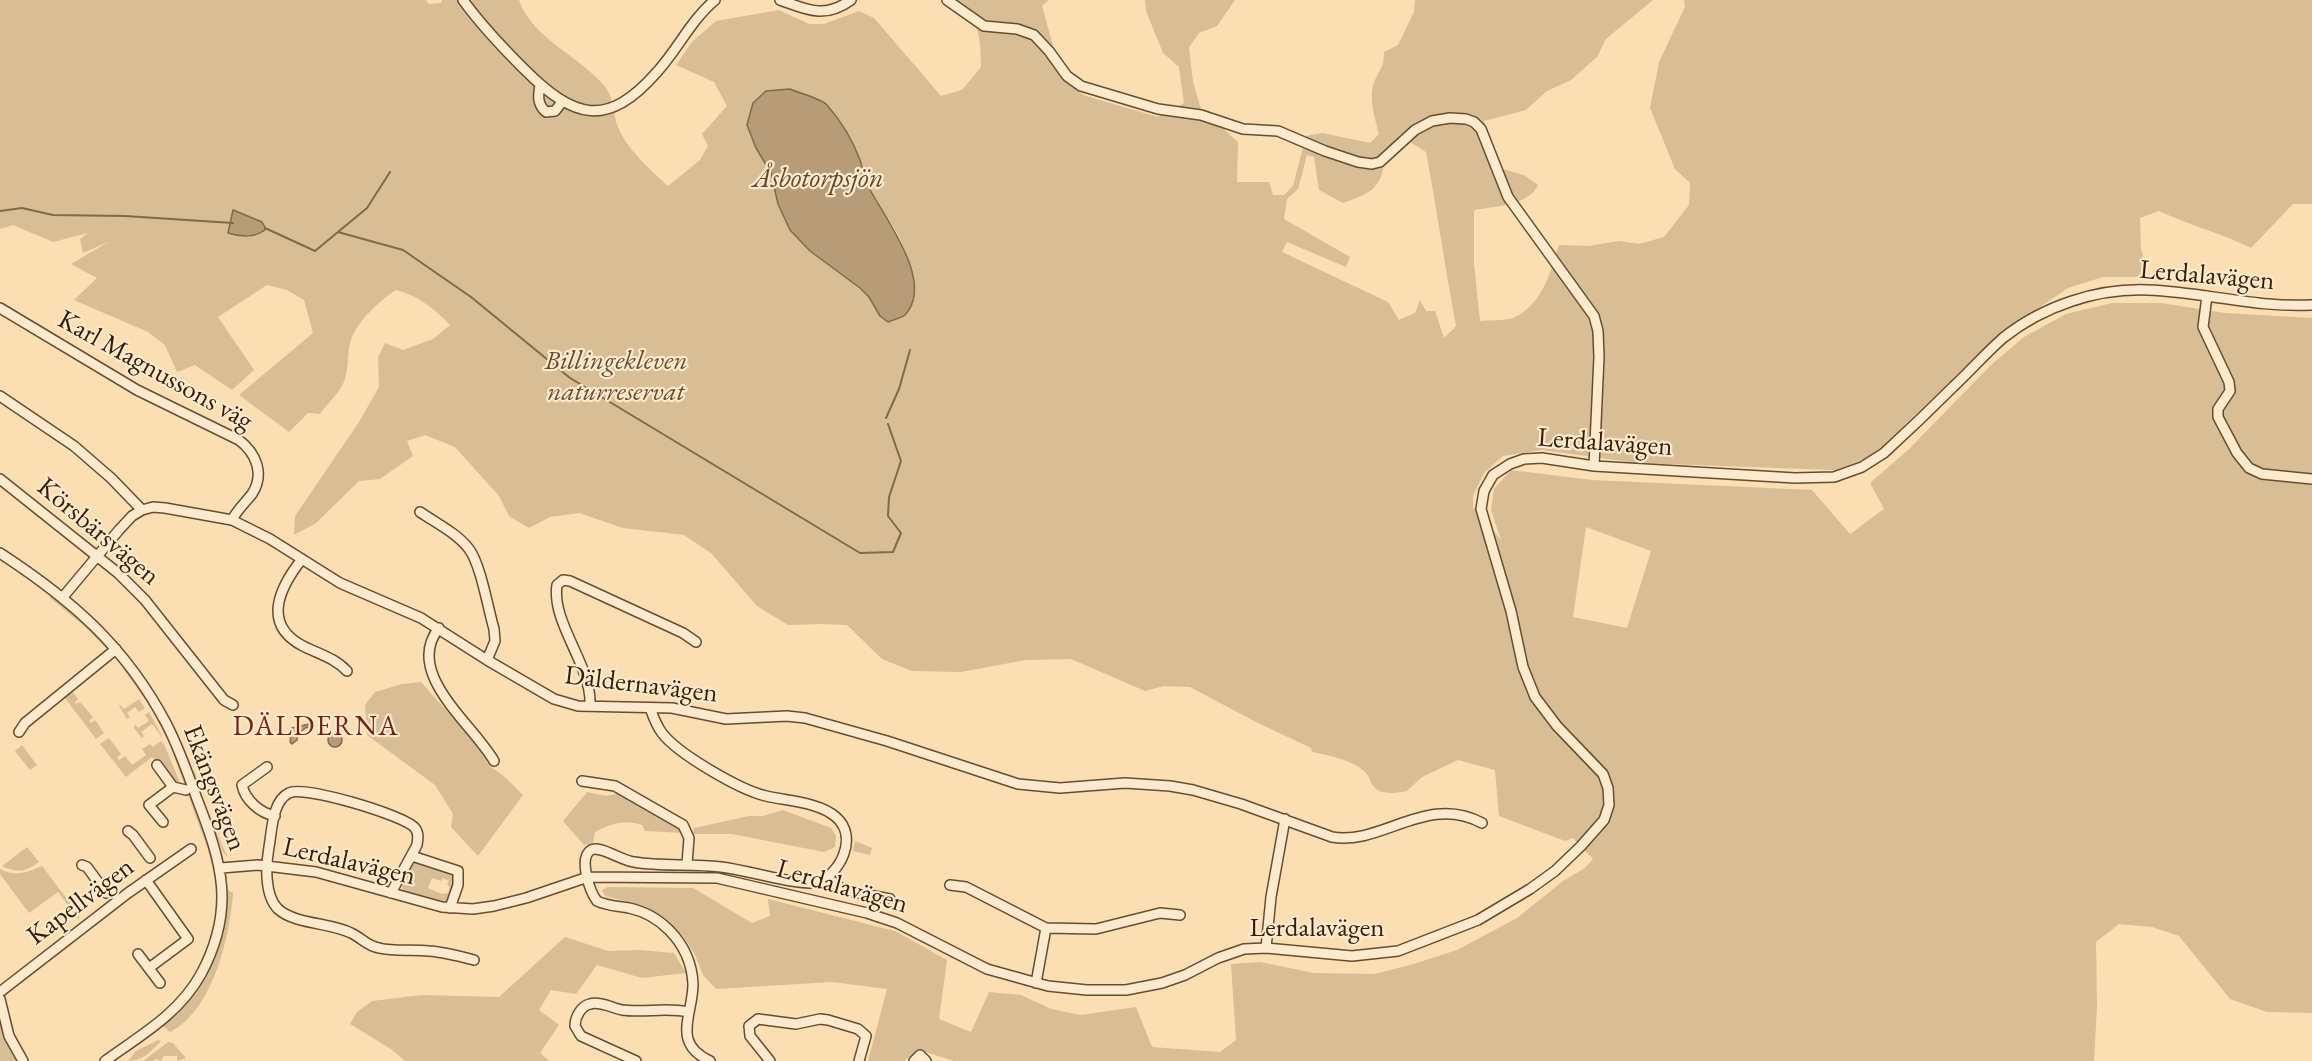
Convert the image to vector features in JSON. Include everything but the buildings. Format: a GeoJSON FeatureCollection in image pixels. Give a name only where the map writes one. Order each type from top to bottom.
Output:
{"type":"FeatureCollection","features":[{"type":"Feature","properties":{"kind":"street"},"geometry":{"type":"LineString","coordinates":[[463,0],[502,47],[540,85],[562,102],[588,111],[610,108],[623,103],[659,70],[697,18],[715,0]]}},
{"type":"Feature","properties":{"kind":"street"},"geometry":{"type":"LineString","coordinates":[[780,0],[815,12],[826,12],[851,0]]}},
{"type":"Feature","properties":{"kind":"street"},"geometry":{"type":"LineString","coordinates":[[947,0],[984,26],[1017,29],[1034,35],[1067,76],[1081,86],[1158,109],[1201,114],[1243,129],[1278,131],[1358,162],[1372,164],[1380,162],[1414,130],[1432,121],[1450,118],[1474,122],[1481,129],[1508,197],[1594,316],[1599,348],[1594,466]]}},
{"type":"Feature","properties":{"kind":"street"},"geometry":{"type":"LineString","coordinates":[[540,85],[538,97],[540,106],[546,112],[555,111],[562,102]]}},
{"type":"Feature","properties":{"kind":"street","name":"Lerdalavägen"},"geometry":{"type":"LineString","coordinates":[[221,868],[245,865],[316,872],[450,908],[473,909],[526,898],[588,877],[706,877],[867,913],[897,923],[987,969],[1048,986],[1087,990],[1125,990],[1162,983],[1244,949],[1266,948],[1352,956],[1398,951],[1479,920],[1530,889],[1555,871],[1581,846],[1604,820],[1609,805],[1608,788],[1603,774],[1557,726],[1535,697],[1523,667],[1511,611],[1481,509],[1487,483],[1493,475],[1510,464],[1524,459],[1542,458],[1594,466],[1795,478],[1834,477],[1862,467],[1884,453],[2003,338],[2047,311],[2083,298],[2115,291],[2145,290],[2278,306],[2312,305]]}},
{"type":"Feature","properties":{"kind":"street"},"geometry":{"type":"LineString","coordinates":[[2207,296],[2203,327],[2229,382],[2230,391],[2218,409],[2218,417],[2237,453],[2249,468],[2262,474],[2312,479]]}},
{"type":"Feature","properties":{"kind":"street","name":"Karl Magnussons väg"},"geometry":{"type":"LineString","coordinates":[[0,308],[137,390],[247,445],[258,464],[257,483],[232,520]]}},
{"type":"Feature","properties":{"kind":"street"},"geometry":{"type":"LineString","coordinates":[[0,396],[74,447],[111,478],[142,510],[132,516],[96,555],[63,597]]}},
{"type":"Feature","properties":{"kind":"street","name":"Körsbärsvägen"},"geometry":{"type":"LineString","coordinates":[[0,479],[96,555],[145,600],[224,700],[233,705]]}},
{"type":"Feature","properties":{"kind":"street","name":"Däldernavägen"},"geometry":{"type":"LineString","coordinates":[[142,510],[153,507],[165,508],[232,520],[253,529],[340,583],[421,618],[554,699],[578,706],[672,708],[726,719],[787,716],[805,718],[887,741],[1018,784],[1060,788],[1125,783],[1170,786],[1219,797],[1343,839],[1421,817],[1444,814],[1467,815],[1482,823]]}},
{"type":"Feature","properties":{"kind":"street"},"geometry":{"type":"LineString","coordinates":[[420,512],[460,540],[469,549],[474,560],[494,629],[495,641],[487,660]]}},
{"type":"Feature","properties":{"kind":"street","name":"Ekängsvägen"},"geometry":{"type":"LineString","coordinates":[[0,553],[63,597],[116,649],[143,684],[167,725],[212,836],[221,868],[220,922],[216,939],[201,974],[190,991],[168,1016],[105,1061]]}},
{"type":"Feature","properties":{"kind":"street"},"geometry":{"type":"LineString","coordinates":[[302,559],[282,588],[279,599],[280,621],[292,639],[339,662],[347,671]]}},
{"type":"Feature","properties":{"kind":"street"},"geometry":{"type":"LineString","coordinates":[[590,705],[588,681],[557,604],[557,585],[562,580],[570,581],[626,606],[696,642]]}},
{"type":"Feature","properties":{"kind":"street"},"geometry":{"type":"LineString","coordinates":[[439,628],[431,637],[429,648],[429,661],[434,678],[444,696],[487,748],[494,761]]}},
{"type":"Feature","properties":{"kind":"street"},"geometry":{"type":"LineString","coordinates":[[19,732],[25,723],[116,649]]}},
{"type":"Feature","properties":{"kind":"street"},"geometry":{"type":"LineString","coordinates":[[650,708],[658,726],[671,742],[737,787],[765,796],[817,807],[837,818],[846,836],[845,847],[837,868],[828,878],[816,883],[722,867],[633,862],[598,849],[591,850],[586,855],[588,877],[597,901],[647,914],[668,928],[676,938],[692,970],[692,998],[686,1032],[688,1042],[698,1054],[710,1061]]}},
{"type":"Feature","properties":{"kind":"street"},"geometry":{"type":"LineString","coordinates":[[157,765],[173,787],[186,790]]}},
{"type":"Feature","properties":{"kind":"street"},"geometry":{"type":"LineString","coordinates":[[267,767],[242,785],[244,794],[260,810],[275,816]]}},
{"type":"Feature","properties":{"kind":"street"},"geometry":{"type":"LineString","coordinates":[[582,781],[615,786],[683,825],[689,838],[687,864]]}},
{"type":"Feature","properties":{"kind":"street"},"geometry":{"type":"LineString","coordinates":[[163,822],[149,805],[173,787]]}},
{"type":"Feature","properties":{"kind":"street"},"geometry":{"type":"LineString","coordinates":[[391,893],[412,856],[418,838],[414,826],[398,818],[307,792],[289,792],[279,803],[267,866],[272,897],[278,909],[351,933],[368,945],[380,949],[432,951],[474,960]]}},
{"type":"Feature","properties":{"kind":"street"},"geometry":{"type":"LineString","coordinates":[[1266,948],[1271,897],[1285,819]]}},
{"type":"Feature","properties":{"kind":"street"},"geometry":{"type":"LineString","coordinates":[[128,831],[150,858]]}},
{"type":"Feature","properties":{"kind":"street","name":"Kapellvägen"},"geometry":{"type":"LineString","coordinates":[[0,992],[146,880],[191,849]]}},
{"type":"Feature","properties":{"kind":"street"},"geometry":{"type":"LineString","coordinates":[[412,856],[458,871],[458,885],[450,908]]}},
{"type":"Feature","properties":{"kind":"street"},"geometry":{"type":"LineString","coordinates":[[82,865],[87,867],[106,893]]}},
{"type":"Feature","properties":{"kind":"street"},"geometry":{"type":"LineString","coordinates":[[828,878],[843,890],[890,899]]}},
{"type":"Feature","properties":{"kind":"street"},"geometry":{"type":"LineString","coordinates":[[146,880],[188,939],[149,968]]}},
{"type":"Feature","properties":{"kind":"street"},"geometry":{"type":"LineString","coordinates":[[950,885],[966,887],[1046,928],[1096,929],[1160,913],[1180,915]]}},
{"type":"Feature","properties":{"kind":"street"},"geometry":{"type":"LineString","coordinates":[[1036,983],[1046,928]]}},
{"type":"Feature","properties":{"kind":"street"},"geometry":{"type":"LineString","coordinates":[[138,954],[160,983]]}},
{"type":"Feature","properties":{"kind":"street"},"geometry":{"type":"LineString","coordinates":[[0,999],[9,1036],[23,1061]]}},
{"type":"Feature","properties":{"kind":"street"},"geometry":{"type":"LineString","coordinates":[[636,1061],[580,1036],[575,1026],[580,1010],[590,1003],[597,1003],[629,1011],[688,1012]]}},
{"type":"Feature","properties":{"kind":"street"},"geometry":{"type":"LineString","coordinates":[[770,1061],[750,1036],[748,1029],[754,1020],[767,1019],[796,1024],[820,1019],[858,1029],[866,1036],[859,1061]]}},
{"type":"Feature","properties":{"kind":"street"},"geometry":{"type":"LineString","coordinates":[[914,1061],[920,1055],[926,1061]]}},
{"type":"Feature","properties":{"kind":"green space","name":"Billingekleven naturreservat"},"geometry":{"type":"Polygon","coordinates":[[[0,0],[426,0],[429,4],[441,3],[442,0],[519,0],[525,14],[535,26],[606,88],[611,97],[616,122],[622,136],[640,159],[668,186],[700,160],[708,146],[702,134],[727,106],[714,82],[676,65],[692,42],[716,21],[779,10],[809,24],[824,24],[859,11],[874,18],[941,96],[962,90],[981,67],[979,38],[974,21],[963,6],[955,0],[1049,0],[1042,6],[1062,78],[1083,95],[1158,117],[1184,103],[1179,67],[1163,53],[1146,11],[1145,0],[1235,0],[1217,26],[1199,33],[1189,47],[1193,82],[1201,109],[1238,142],[1237,182],[1269,182],[1273,195],[1284,195],[1293,186],[1306,136],[1323,133],[1370,143],[1379,134],[1373,106],[1373,84],[1382,66],[1384,52],[1398,45],[1414,12],[1415,0],[1653,0],[1606,39],[1597,57],[1571,80],[1547,91],[1526,110],[1484,121],[1502,169],[1524,175],[1538,185],[1533,192],[1519,201],[1474,210],[1474,264],[1480,321],[1505,320],[1513,318],[1532,305],[1544,287],[1559,245],[1588,246],[1619,241],[1639,244],[1664,237],[1689,205],[1690,183],[1675,169],[1650,108],[1659,62],[1685,7],[1684,0],[2312,0],[2312,204],[2293,204],[2251,248],[2159,211],[2140,218],[2141,248],[2148,277],[2103,277],[2068,288],[2000,334],[1872,456],[1835,470],[1637,463],[1542,450],[1503,456],[1484,473],[1473,496],[1473,509],[1475,508],[1501,540],[1491,510],[1494,489],[1511,470],[1592,480],[1812,490],[1850,534],[1884,509],[1870,483],[1908,450],[1991,365],[2024,337],[2066,314],[2112,303],[2161,303],[2225,313],[2312,318],[2312,1013],[2267,1012],[2230,999],[2179,936],[2152,927],[2119,924],[2096,942],[2097,1007],[2094,1061],[954,1061],[919,1050],[904,1061],[868,1061],[887,989],[832,982],[716,989],[703,975],[695,955],[683,936],[662,917],[644,906],[605,896],[602,890],[608,887],[693,888],[752,923],[770,916],[768,899],[895,931],[947,960],[939,1019],[971,1032],[989,992],[1021,995],[1051,1009],[1081,1015],[1136,1007],[1152,1047],[1220,1052],[1236,1040],[1231,964],[1260,962],[1314,973],[1374,974],[1410,965],[1457,950],[1517,918],[1563,881],[1585,868],[1593,859],[1573,838],[1565,841],[1499,816],[1495,770],[1458,760],[1422,777],[1407,791],[1386,793],[1375,788],[1367,774],[1354,764],[1312,752],[1311,748],[1190,687],[1164,686],[1145,691],[1071,659],[1026,660],[961,672],[912,671],[882,659],[847,625],[788,625],[757,606],[711,553],[684,535],[623,528],[579,513],[550,517],[529,528],[509,516],[499,496],[455,447],[425,435],[407,441],[413,456],[380,479],[359,481],[316,523],[294,535],[295,516],[359,422],[379,387],[378,357],[385,343],[403,350],[433,339],[450,325],[425,303],[396,290],[375,306],[362,320],[353,335],[345,379],[338,392],[320,414],[308,413],[289,432],[239,395],[313,333],[304,300],[287,290],[267,285],[218,317],[254,370],[232,390],[195,365],[177,372],[165,345],[148,332],[74,300],[97,278],[71,264],[110,241],[83,253],[80,239],[88,233],[53,242],[13,225],[0,229],[0,0]],[[820,102],[771,173],[778,204],[810,251],[860,288],[869,297],[880,316],[888,322],[913,303],[909,262],[897,233],[867,185],[849,137],[837,118],[826,105],[820,102]],[[1410,142],[1384,165],[1379,181],[1370,191],[1343,203],[1319,190],[1314,157],[1307,155],[1298,189],[1287,199],[1284,219],[1350,257],[1346,267],[1287,242],[1282,252],[1388,302],[1399,320],[1415,313],[1420,300],[1426,311],[1435,311],[1444,338],[1456,326],[1426,152],[1410,142]],[[1586,527],[1573,617],[1627,628],[1651,551],[1586,527]]]}},
{"type":"Feature","properties":{"kind":"green space"},"geometry":{"type":"Polygon","coordinates":[[[51,594],[99,636],[107,649],[84,626],[50,598],[51,594]]]}},
{"type":"Feature","properties":{"kind":"green space"},"geometry":{"type":"Polygon","coordinates":[[[115,657],[136,683],[152,709],[167,737],[181,766],[203,825],[217,885],[208,850],[169,742],[149,705],[115,657]]]}},
{"type":"Feature","properties":{"kind":"green space"},"geometry":{"type":"Polygon","coordinates":[[[421,682],[483,752],[490,766],[523,795],[478,856],[451,827],[453,814],[435,785],[367,735],[365,705],[375,692],[402,684],[421,682]]]}},
{"type":"Feature","properties":{"kind":"green space"},"geometry":{"type":"Polygon","coordinates":[[[71,690],[78,699],[76,704],[80,702],[93,717],[89,721],[91,723],[95,720],[104,733],[96,739],[65,698],[71,690]]]}},
{"type":"Feature","properties":{"kind":"green space"},"geometry":{"type":"Polygon","coordinates":[[[139,699],[145,708],[139,712],[135,707],[127,713],[130,717],[127,719],[119,706],[124,709],[139,699]]]}},
{"type":"Feature","properties":{"kind":"green space"},"geometry":{"type":"Polygon","coordinates":[[[149,712],[163,738],[152,724],[141,732],[144,736],[142,738],[134,728],[135,724],[138,728],[149,721],[145,715],[149,712]]]}},
{"type":"Feature","properties":{"kind":"green space"},"geometry":{"type":"Polygon","coordinates":[[[109,738],[121,754],[117,758],[119,760],[125,756],[132,765],[146,755],[142,749],[150,744],[153,747],[161,741],[181,785],[176,786],[152,757],[126,777],[100,744],[109,738]]]}},
{"type":"Feature","properties":{"kind":"green space"},"geometry":{"type":"Polygon","coordinates":[[[22,745],[37,765],[30,770],[15,751],[22,745]]]}},
{"type":"Feature","properties":{"kind":"green space"},"geometry":{"type":"Polygon","coordinates":[[[194,770],[205,806],[228,858],[223,852],[191,771],[194,770]]]}},
{"type":"Feature","properties":{"kind":"green space"},"geometry":{"type":"Polygon","coordinates":[[[587,792],[606,796],[621,793],[679,826],[683,833],[645,831],[642,825],[623,822],[595,832],[593,843],[584,845],[563,821],[587,792]]]}},
{"type":"Feature","properties":{"kind":"green space"},"geometry":{"type":"Polygon","coordinates":[[[783,810],[831,828],[836,836],[835,847],[824,852],[732,834],[693,834],[694,828],[749,816],[763,816],[783,810]]]}},
{"type":"Feature","properties":{"kind":"green space"},"geometry":{"type":"Polygon","coordinates":[[[855,841],[872,848],[870,855],[853,851],[855,841]]]}},
{"type":"Feature","properties":{"kind":"green space"},"geometry":{"type":"Polygon","coordinates":[[[27,847],[39,862],[30,868],[21,870],[12,870],[2,866],[27,847]]]}},
{"type":"Feature","properties":{"kind":"green space"},"geometry":{"type":"Polygon","coordinates":[[[415,861],[455,871],[457,876],[450,902],[403,891],[401,882],[415,861]],[[432,878],[428,888],[442,894],[448,893],[449,881],[443,878],[441,881],[432,878]]]}},
{"type":"Feature","properties":{"kind":"green space"},"geometry":{"type":"Polygon","coordinates":[[[42,866],[79,915],[79,920],[58,892],[29,913],[0,874],[0,869],[11,873],[21,873],[42,866]]]}},
{"type":"Feature","properties":{"kind":"green space"},"geometry":{"type":"Polygon","coordinates":[[[228,890],[233,893],[231,910],[228,930],[216,971],[198,1007],[185,1022],[170,1032],[163,1026],[177,1012],[200,981],[216,947],[226,909],[228,890]]]}},
{"type":"Feature","properties":{"kind":"green space"},"geometry":{"type":"Polygon","coordinates":[[[565,937],[608,951],[640,950],[674,953],[686,973],[642,978],[597,965],[576,994],[551,990],[539,1010],[559,1025],[540,1053],[550,1061],[405,1061],[391,1049],[350,1024],[357,1012],[372,1001],[422,995],[499,997],[565,937]]]}},
{"type":"Feature","properties":{"kind":"green space"},"geometry":{"type":"Polygon","coordinates":[[[0,1016],[19,1061],[0,1061],[0,1016]]]}},
{"type":"Feature","properties":{"kind":"green space"},"geometry":{"type":"Polygon","coordinates":[[[158,1040],[161,1041],[146,1055],[128,1061],[136,1051],[158,1040]]]}},
{"type":"Feature","properties":{"kind":"green space"},"geometry":{"type":"Polygon","coordinates":[[[168,1042],[173,1043],[186,1058],[177,1061],[177,1056],[164,1056],[161,1061],[156,1059],[143,1061],[168,1042]]]}},
{"type":"Feature","properties":{"kind":"water","name":"Åsbotorpsjön"},"geometry":{"type":"Polygon","coordinates":[[[790,89],[827,105],[842,124],[854,146],[868,186],[904,249],[911,268],[914,285],[913,301],[905,315],[901,317],[888,322],[880,316],[869,297],[860,288],[810,251],[790,230],[778,204],[771,173],[756,148],[747,125],[753,103],[766,91],[790,89]]]}},
{"type":"Feature","properties":{"kind":"water"},"geometry":{"type":"Polygon","coordinates":[[[233,210],[262,222],[266,229],[248,236],[228,233],[233,210]]]}},
{"type":"Feature","properties":{"kind":"water"},"geometry":{"type":"Polygon","coordinates":[[[309,724],[310,726],[301,731],[297,740],[292,744],[290,742],[292,728],[309,724]]]}},
{"type":"Feature","properties":{"kind":"water"},"geometry":{"type":"Polygon","coordinates":[[[332,733],[338,733],[342,740],[338,747],[332,747],[328,743],[328,737],[332,733]]]}},
{"type":"Feature","properties":{"kind":"waterway"},"geometry":{"type":"LineString","coordinates":[[265,228],[315,251],[367,208],[390,172]]}},
{"type":"Feature","properties":{"kind":"waterway"},"geometry":{"type":"LineString","coordinates":[[0,211],[22,208],[53,215],[125,216],[233,223]]}},
{"type":"Feature","properties":{"kind":"waterway"},"geometry":{"type":"LineString","coordinates":[[338,232],[403,250],[471,297],[570,378],[860,553],[893,552],[901,533],[888,516],[889,497],[901,461],[888,424]]}},
{"type":"Feature","properties":{"kind":"waterway"},"geometry":{"type":"LineString","coordinates":[[886,418],[899,389],[910,350]]}},
{"type":"Feature","properties":{"kind":"district","name":"DÄLDERNA"},"geometry":{"type":"Point","coordinates":[316,727]}}]}
